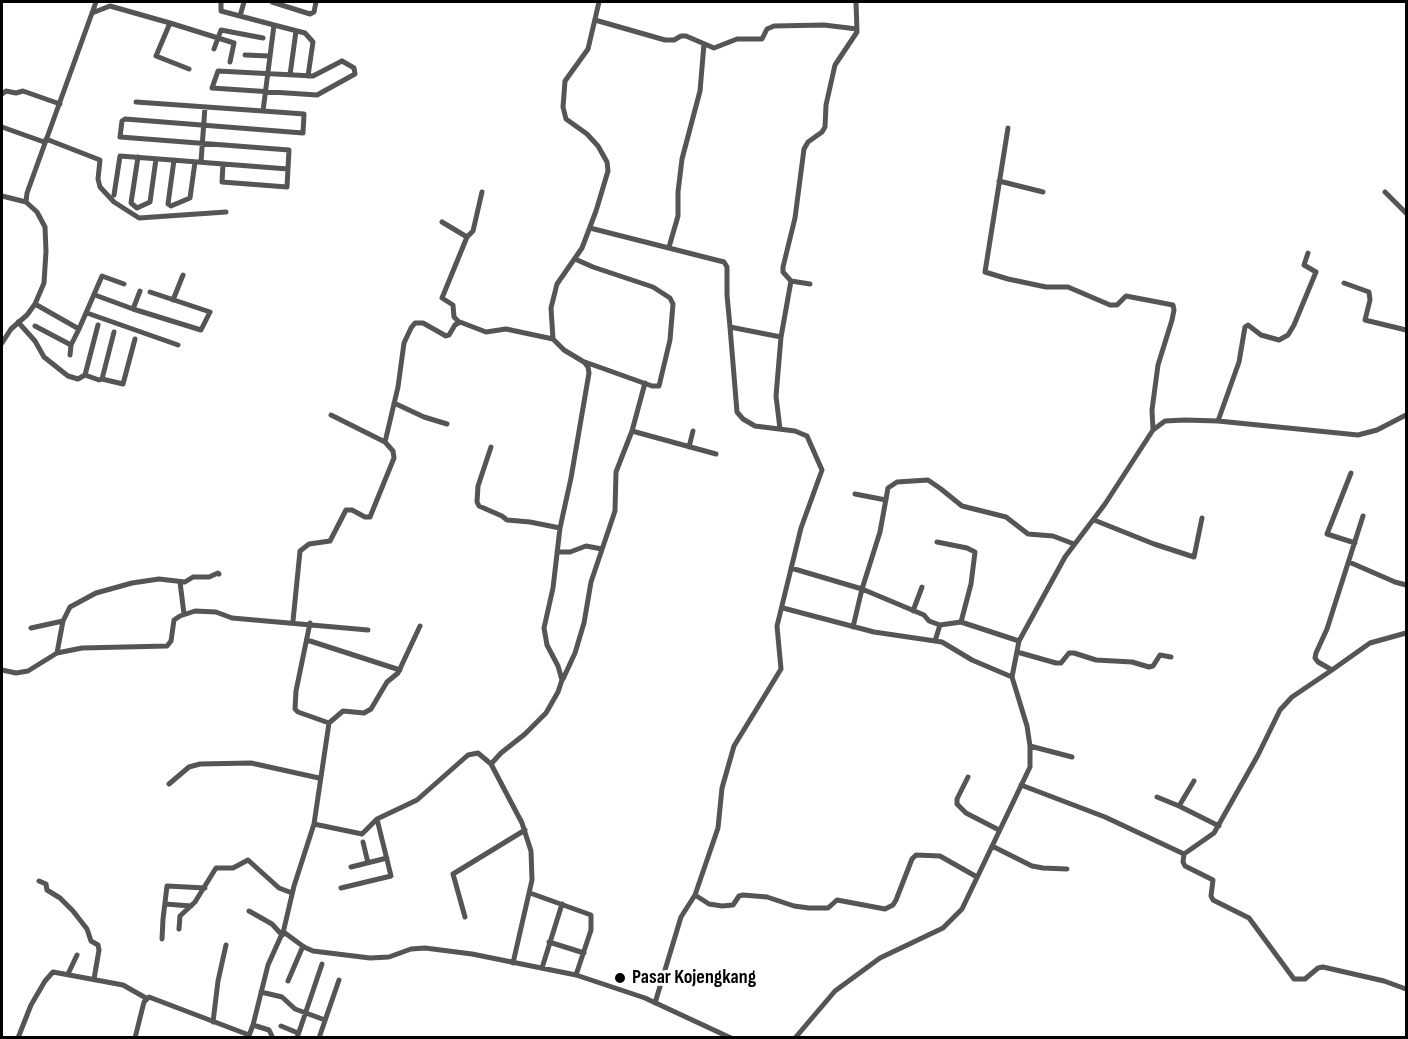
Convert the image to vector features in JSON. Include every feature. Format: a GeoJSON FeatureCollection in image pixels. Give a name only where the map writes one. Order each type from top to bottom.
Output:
{"type":"FeatureCollection","features":[{"type":"Feature","properties":{"kind":"street"},"geometry":{"type":"LineString","coordinates":[[26,202],[29,185],[96,2]]}},
{"type":"Feature","properties":{"kind":"street"},"geometry":{"type":"LineString","coordinates":[[221,2],[221,11],[305,33],[313,42],[308,76]]}},
{"type":"Feature","properties":{"kind":"street"},"geometry":{"type":"LineString","coordinates":[[240,16],[244,2]]}},
{"type":"Feature","properties":{"kind":"street"},"geometry":{"type":"LineString","coordinates":[[273,2],[310,14],[314,12],[316,2]]}},
{"type":"Feature","properties":{"kind":"street"},"geometry":{"type":"LineString","coordinates":[[553,339],[551,321],[553,292],[575,259],[590,228],[604,187],[608,164],[592,138],[566,119],[563,111],[566,79],[588,49],[599,2]]}},
{"type":"Feature","properties":{"kind":"street"},"geometry":{"type":"LineString","coordinates":[[810,284],[791,281],[783,272],[783,267],[795,218],[805,146],[809,140],[824,129],[827,120],[826,105],[835,65],[843,50],[854,38],[857,29],[856,2]]}},
{"type":"Feature","properties":{"kind":"street"},"geometry":{"type":"LineString","coordinates":[[92,13],[110,6],[235,44],[230,62]]}},
{"type":"Feature","properties":{"kind":"street"},"geometry":{"type":"LineString","coordinates":[[595,20],[665,40],[675,40],[686,36],[717,47],[737,39],[760,39],[764,37],[768,27],[774,26],[824,25],[857,29]]}},
{"type":"Feature","properties":{"kind":"street"},"geometry":{"type":"LineString","coordinates":[[170,23],[156,56],[189,69]]}},
{"type":"Feature","properties":{"kind":"street"},"geometry":{"type":"LineString","coordinates":[[263,111],[274,25]]}},
{"type":"Feature","properties":{"kind":"street"},"geometry":{"type":"LineString","coordinates":[[214,49],[222,30],[263,38]]}},
{"type":"Feature","properties":{"kind":"street"},"geometry":{"type":"LineString","coordinates":[[290,75],[296,31]]}},
{"type":"Feature","properties":{"kind":"street"},"geometry":{"type":"LineString","coordinates":[[669,247],[678,216],[678,185],[682,159],[700,91],[704,44]]}},
{"type":"Feature","properties":{"kind":"street"},"geometry":{"type":"LineString","coordinates":[[245,55],[269,56]]}},
{"type":"Feature","properties":{"kind":"street"},"geometry":{"type":"LineString","coordinates":[[342,61],[354,68],[356,73],[317,95],[212,88],[218,71],[290,75],[314,76],[342,61]]}},
{"type":"Feature","properties":{"kind":"street"},"geometry":{"type":"LineString","coordinates":[[2,94],[6,91],[16,93],[23,91],[60,104]]}},
{"type":"Feature","properties":{"kind":"street"},"geometry":{"type":"LineString","coordinates":[[136,102],[304,114],[303,133],[125,119],[122,121],[120,137],[289,150],[287,187],[222,182],[223,164]]}},
{"type":"Feature","properties":{"kind":"street"},"geometry":{"type":"LineString","coordinates":[[174,160],[168,204],[171,206],[190,198],[202,144],[205,107]]}},
{"type":"Feature","properties":{"kind":"street"},"geometry":{"type":"LineString","coordinates":[[2,127],[100,160],[98,179],[100,187],[114,202],[139,218],[226,212]]}},
{"type":"Feature","properties":{"kind":"street"},"geometry":{"type":"LineString","coordinates":[[1008,128],[986,263],[987,273],[1046,287],[1068,287],[1110,305],[1117,305],[1126,296],[1174,307],[1158,365],[1152,410],[1153,430]]}},
{"type":"Feature","properties":{"kind":"street"},"geometry":{"type":"LineString","coordinates":[[114,195],[120,156],[288,169]]}},
{"type":"Feature","properties":{"kind":"street"},"geometry":{"type":"LineString","coordinates":[[138,157],[131,203],[137,208],[149,204],[156,159]]}},
{"type":"Feature","properties":{"kind":"street"},"geometry":{"type":"LineString","coordinates":[[999,181],[1043,192]]}},
{"type":"Feature","properties":{"kind":"street"},"geometry":{"type":"LineString","coordinates":[[482,192],[474,227],[467,237],[442,298],[453,305],[454,317],[459,322],[486,332],[506,329],[553,339],[564,350],[584,362],[659,386],[670,340],[672,300],[653,287],[575,259]]}},
{"type":"Feature","properties":{"kind":"street"},"geometry":{"type":"LineString","coordinates":[[1385,192],[1407,213]]}},
{"type":"Feature","properties":{"kind":"street"},"geometry":{"type":"LineString","coordinates":[[2,196],[26,202],[37,212],[45,227],[46,252],[44,283],[35,304],[9,331],[2,343]]}},
{"type":"Feature","properties":{"kind":"street"},"geometry":{"type":"LineString","coordinates":[[442,222],[467,237]]}},
{"type":"Feature","properties":{"kind":"street"},"geometry":{"type":"LineString","coordinates":[[590,228],[724,262],[727,267],[727,295],[737,412],[748,423],[801,432],[807,436],[822,468],[801,528],[777,630],[782,657],[781,672],[734,746],[722,788],[718,828],[695,895],[681,917],[655,1003]]}},
{"type":"Feature","properties":{"kind":"street"},"geometry":{"type":"LineString","coordinates":[[1218,421],[1239,362],[1245,327],[1248,326],[1261,335],[1279,340],[1288,335],[1294,325],[1316,272],[1304,265],[1308,253]]}},
{"type":"Feature","properties":{"kind":"street"},"geometry":{"type":"LineString","coordinates":[[173,300],[183,275]]}},
{"type":"Feature","properties":{"kind":"street"},"geometry":{"type":"LineString","coordinates":[[70,355],[71,345],[102,276],[124,284]]}},
{"type":"Feature","properties":{"kind":"street"},"geometry":{"type":"LineString","coordinates":[[780,429],[776,396],[781,336],[791,281]]}},
{"type":"Feature","properties":{"kind":"street"},"geometry":{"type":"LineString","coordinates":[[1344,284],[1369,292],[1370,300],[1364,319],[1366,321],[1407,330]]}},
{"type":"Feature","properties":{"kind":"street"},"geometry":{"type":"LineString","coordinates":[[133,309],[140,291]]}},
{"type":"Feature","properties":{"kind":"street"},"geometry":{"type":"LineString","coordinates":[[95,294],[133,309],[201,330],[210,312],[150,292]]}},
{"type":"Feature","properties":{"kind":"street"},"geometry":{"type":"LineString","coordinates":[[35,304],[79,329]]}},
{"type":"Feature","properties":{"kind":"street"},"geometry":{"type":"LineString","coordinates":[[87,313],[178,345]]}},
{"type":"Feature","properties":{"kind":"street"},"geometry":{"type":"LineString","coordinates":[[18,322],[35,341],[41,354],[48,361],[71,378],[80,379],[85,375],[98,326]]}},
{"type":"Feature","properties":{"kind":"street"},"geometry":{"type":"LineString","coordinates":[[385,442],[400,374],[404,343],[411,328],[416,323],[423,323],[447,336],[459,322]]}},
{"type":"Feature","properties":{"kind":"street"},"geometry":{"type":"LineString","coordinates":[[35,326],[71,345]]}},
{"type":"Feature","properties":{"kind":"street"},"geometry":{"type":"LineString","coordinates":[[730,327],[781,336]]}},
{"type":"Feature","properties":{"kind":"street"},"geometry":{"type":"LineString","coordinates":[[102,379],[114,332]]}},
{"type":"Feature","properties":{"kind":"street"},"geometry":{"type":"LineString","coordinates":[[85,375],[123,384],[135,339]]}},
{"type":"Feature","properties":{"kind":"street"},"geometry":{"type":"LineString","coordinates":[[562,680],[544,632],[560,528],[588,387],[589,371],[584,362]]}},
{"type":"Feature","properties":{"kind":"street"},"geometry":{"type":"LineString","coordinates":[[491,764],[546,713],[558,693],[575,652],[584,623],[588,593],[615,511],[616,472],[632,431],[645,383]]}},
{"type":"Feature","properties":{"kind":"street"},"geometry":{"type":"LineString","coordinates":[[394,403],[424,417],[447,424]]}},
{"type":"Feature","properties":{"kind":"street"},"geometry":{"type":"LineString","coordinates":[[293,621],[300,551],[309,544],[330,541],[346,510],[352,510],[365,518],[370,517],[394,458],[393,451],[385,442],[331,415]]}},
{"type":"Feature","properties":{"kind":"street"},"geometry":{"type":"LineString","coordinates":[[795,1038],[834,992],[865,968],[887,954],[943,928],[962,909],[1030,767],[1030,746],[1012,676],[1019,641],[1074,544],[1094,520],[1153,430],[1163,422],[1170,420],[1218,421],[1358,435],[1377,430],[1407,415]]}},
{"type":"Feature","properties":{"kind":"street"},"geometry":{"type":"LineString","coordinates":[[632,431],[716,454]]}},
{"type":"Feature","properties":{"kind":"street"},"geometry":{"type":"LineString","coordinates":[[689,447],[693,431]]}},
{"type":"Feature","properties":{"kind":"street"},"geometry":{"type":"LineString","coordinates":[[491,447],[478,486],[479,506],[507,520],[560,528]]}},
{"type":"Feature","properties":{"kind":"street"},"geometry":{"type":"LineString","coordinates":[[1351,473],[1327,534],[1355,543]]}},
{"type":"Feature","properties":{"kind":"street"},"geometry":{"type":"LineString","coordinates":[[853,627],[880,532],[887,489],[894,483],[928,480],[962,507],[1006,517],[1028,534],[1053,536],[1074,544]]}},
{"type":"Feature","properties":{"kind":"street"},"geometry":{"type":"LineString","coordinates":[[855,494],[886,500]]}},
{"type":"Feature","properties":{"kind":"street"},"geometry":{"type":"LineString","coordinates":[[1332,670],[1318,662],[1315,655],[1327,629],[1363,516]]}},
{"type":"Feature","properties":{"kind":"street"},"geometry":{"type":"LineString","coordinates":[[1094,520],[1194,557],[1202,518]]}},
{"type":"Feature","properties":{"kind":"street"},"geometry":{"type":"LineString","coordinates":[[937,542],[967,548],[975,552],[971,584],[961,622]]}},
{"type":"Feature","properties":{"kind":"street"},"geometry":{"type":"LineString","coordinates":[[557,552],[570,552],[586,546],[602,549]]}},
{"type":"Feature","properties":{"kind":"street"},"geometry":{"type":"LineString","coordinates":[[1349,562],[1389,580],[1407,585]]}},
{"type":"Feature","properties":{"kind":"street"},"geometry":{"type":"LineString","coordinates":[[791,568],[862,590],[924,615],[929,621],[940,625],[961,622],[1019,641]]}},
{"type":"Feature","properties":{"kind":"street"},"geometry":{"type":"LineString","coordinates":[[57,653],[63,621],[70,607],[107,588],[159,579],[180,582],[187,581],[193,576],[209,577],[219,574]]}},
{"type":"Feature","properties":{"kind":"street"},"geometry":{"type":"LineString","coordinates":[[180,582],[184,614]]}},
{"type":"Feature","properties":{"kind":"street"},"geometry":{"type":"LineString","coordinates":[[913,611],[922,587]]}},
{"type":"Feature","properties":{"kind":"street"},"geometry":{"type":"LineString","coordinates":[[783,608],[853,627],[943,643],[983,666],[1012,676]]}},
{"type":"Feature","properties":{"kind":"street"},"geometry":{"type":"LineString","coordinates":[[2,670],[16,673],[28,671],[57,653],[82,648],[167,646],[171,641],[174,620],[195,611],[206,611],[232,618],[293,621],[368,630]]}},
{"type":"Feature","properties":{"kind":"street"},"geometry":{"type":"LineString","coordinates":[[31,628],[63,621]]}},
{"type":"Feature","properties":{"kind":"street"},"geometry":{"type":"LineString","coordinates":[[310,623],[296,691],[295,709],[329,723]]}},
{"type":"Feature","properties":{"kind":"street"},"geometry":{"type":"LineString","coordinates":[[935,641],[940,625]]}},
{"type":"Feature","properties":{"kind":"street"},"geometry":{"type":"LineString","coordinates":[[18,1038],[32,1005],[48,977],[54,972],[123,985],[147,998],[248,1036],[268,965],[283,934],[292,893],[314,824],[319,778],[329,723],[345,711],[368,712],[387,682],[394,678],[400,670],[420,626]]}},
{"type":"Feature","properties":{"kind":"street"},"geometry":{"type":"LineString","coordinates":[[1407,633],[1370,643],[1292,697],[1280,710],[1258,755],[1228,805],[1219,826],[1214,833],[1184,854],[1183,861],[1185,866],[1213,880],[1211,896],[1213,900],[1250,918],[1294,979],[1305,979],[1323,967],[1407,989]]}},
{"type":"Feature","properties":{"kind":"street"},"geometry":{"type":"LineString","coordinates":[[307,640],[400,670]]}},
{"type":"Feature","properties":{"kind":"street"},"geometry":{"type":"LineString","coordinates":[[1017,652],[1058,663],[1069,653],[1074,653],[1096,660],[1132,662],[1149,667],[1154,664],[1158,656],[1171,657]]}},
{"type":"Feature","properties":{"kind":"street"},"geometry":{"type":"LineString","coordinates":[[1030,746],[1072,757]]}},
{"type":"Feature","properties":{"kind":"street"},"geometry":{"type":"LineString","coordinates":[[314,824],[364,833],[377,819],[417,800],[468,755],[478,753],[491,764],[525,830],[531,851],[530,893],[513,963]]}},
{"type":"Feature","properties":{"kind":"street"},"geometry":{"type":"LineString","coordinates":[[169,784],[189,767],[200,764],[251,764],[319,778]]}},
{"type":"Feature","properties":{"kind":"street"},"geometry":{"type":"LineString","coordinates":[[968,777],[957,799],[957,804],[966,813],[999,830]]}},
{"type":"Feature","properties":{"kind":"street"},"geometry":{"type":"LineString","coordinates":[[1179,806],[1194,781]]}},
{"type":"Feature","properties":{"kind":"street"},"geometry":{"type":"LineString","coordinates":[[1021,785],[1105,817],[1184,854]]}},
{"type":"Feature","properties":{"kind":"street"},"geometry":{"type":"LineString","coordinates":[[1156,797],[1219,826]]}},
{"type":"Feature","properties":{"kind":"street"},"geometry":{"type":"LineString","coordinates":[[341,888],[391,876],[377,819]]}},
{"type":"Feature","properties":{"kind":"street"},"geometry":{"type":"LineString","coordinates":[[465,917],[453,874],[525,830]]}},
{"type":"Feature","properties":{"kind":"street"},"geometry":{"type":"LineString","coordinates":[[363,842],[368,863]]}},
{"type":"Feature","properties":{"kind":"street"},"geometry":{"type":"LineString","coordinates":[[992,846],[1032,866],[1066,869]]}},
{"type":"Feature","properties":{"kind":"street"},"geometry":{"type":"LineString","coordinates":[[695,895],[709,904],[722,906],[733,905],[739,896],[743,895],[767,897],[794,906],[828,908],[837,900],[885,909],[896,900],[912,859],[916,855],[940,856],[977,876]]}},
{"type":"Feature","properties":{"kind":"street"},"geometry":{"type":"LineString","coordinates":[[351,867],[387,858]]}},
{"type":"Feature","properties":{"kind":"street"},"geometry":{"type":"LineString","coordinates":[[180,916],[205,888],[216,868],[233,868],[249,860],[279,888],[292,893]]}},
{"type":"Feature","properties":{"kind":"street"},"geometry":{"type":"LineString","coordinates":[[39,881],[46,884],[47,891],[60,898],[73,910],[87,929],[91,941],[98,945],[94,979]]}},
{"type":"Feature","properties":{"kind":"street"},"geometry":{"type":"LineString","coordinates":[[162,939],[167,886],[205,888]]}},
{"type":"Feature","properties":{"kind":"street"},"geometry":{"type":"LineString","coordinates":[[530,893],[591,915],[591,930],[576,975]]}},
{"type":"Feature","properties":{"kind":"street"},"geometry":{"type":"LineString","coordinates":[[165,904],[191,906]]}},
{"type":"Feature","properties":{"kind":"street"},"geometry":{"type":"LineString","coordinates":[[542,968],[562,904]]}},
{"type":"Feature","properties":{"kind":"street"},"geometry":{"type":"LineString","coordinates":[[179,929],[181,905]]}},
{"type":"Feature","properties":{"kind":"street"},"geometry":{"type":"LineString","coordinates":[[249,911],[313,951],[370,958],[389,957],[411,949],[425,948],[472,954],[576,975],[655,1003],[729,1037]]}},
{"type":"Feature","properties":{"kind":"street"},"geometry":{"type":"LineString","coordinates":[[549,942],[584,953]]}},
{"type":"Feature","properties":{"kind":"street"},"geometry":{"type":"LineString","coordinates":[[213,1022],[218,981],[226,945]]}},
{"type":"Feature","properties":{"kind":"street"},"geometry":{"type":"LineString","coordinates":[[288,981],[303,946]]}},
{"type":"Feature","properties":{"kind":"street"},"geometry":{"type":"LineString","coordinates":[[68,974],[77,955]]}},
{"type":"Feature","properties":{"kind":"street"},"geometry":{"type":"LineString","coordinates":[[281,1026],[298,1035],[322,964]]}},
{"type":"Feature","properties":{"kind":"street"},"geometry":{"type":"LineString","coordinates":[[319,1038],[339,980]]}},
{"type":"Feature","properties":{"kind":"street"},"geometry":{"type":"LineString","coordinates":[[261,992],[282,997],[292,1007],[325,1020]]}},
{"type":"Feature","properties":{"kind":"street"},"geometry":{"type":"LineString","coordinates":[[135,1038],[147,998]]}},
{"type":"Feature","properties":{"kind":"street"},"geometry":{"type":"LineString","coordinates":[[253,1024],[269,1030],[272,1036]]}},
{"type":"Feature","properties":{"kind":"place","name":"Pasar Kojengkang"},"geometry":{"type":"Point","coordinates":[620,978]}}]}
